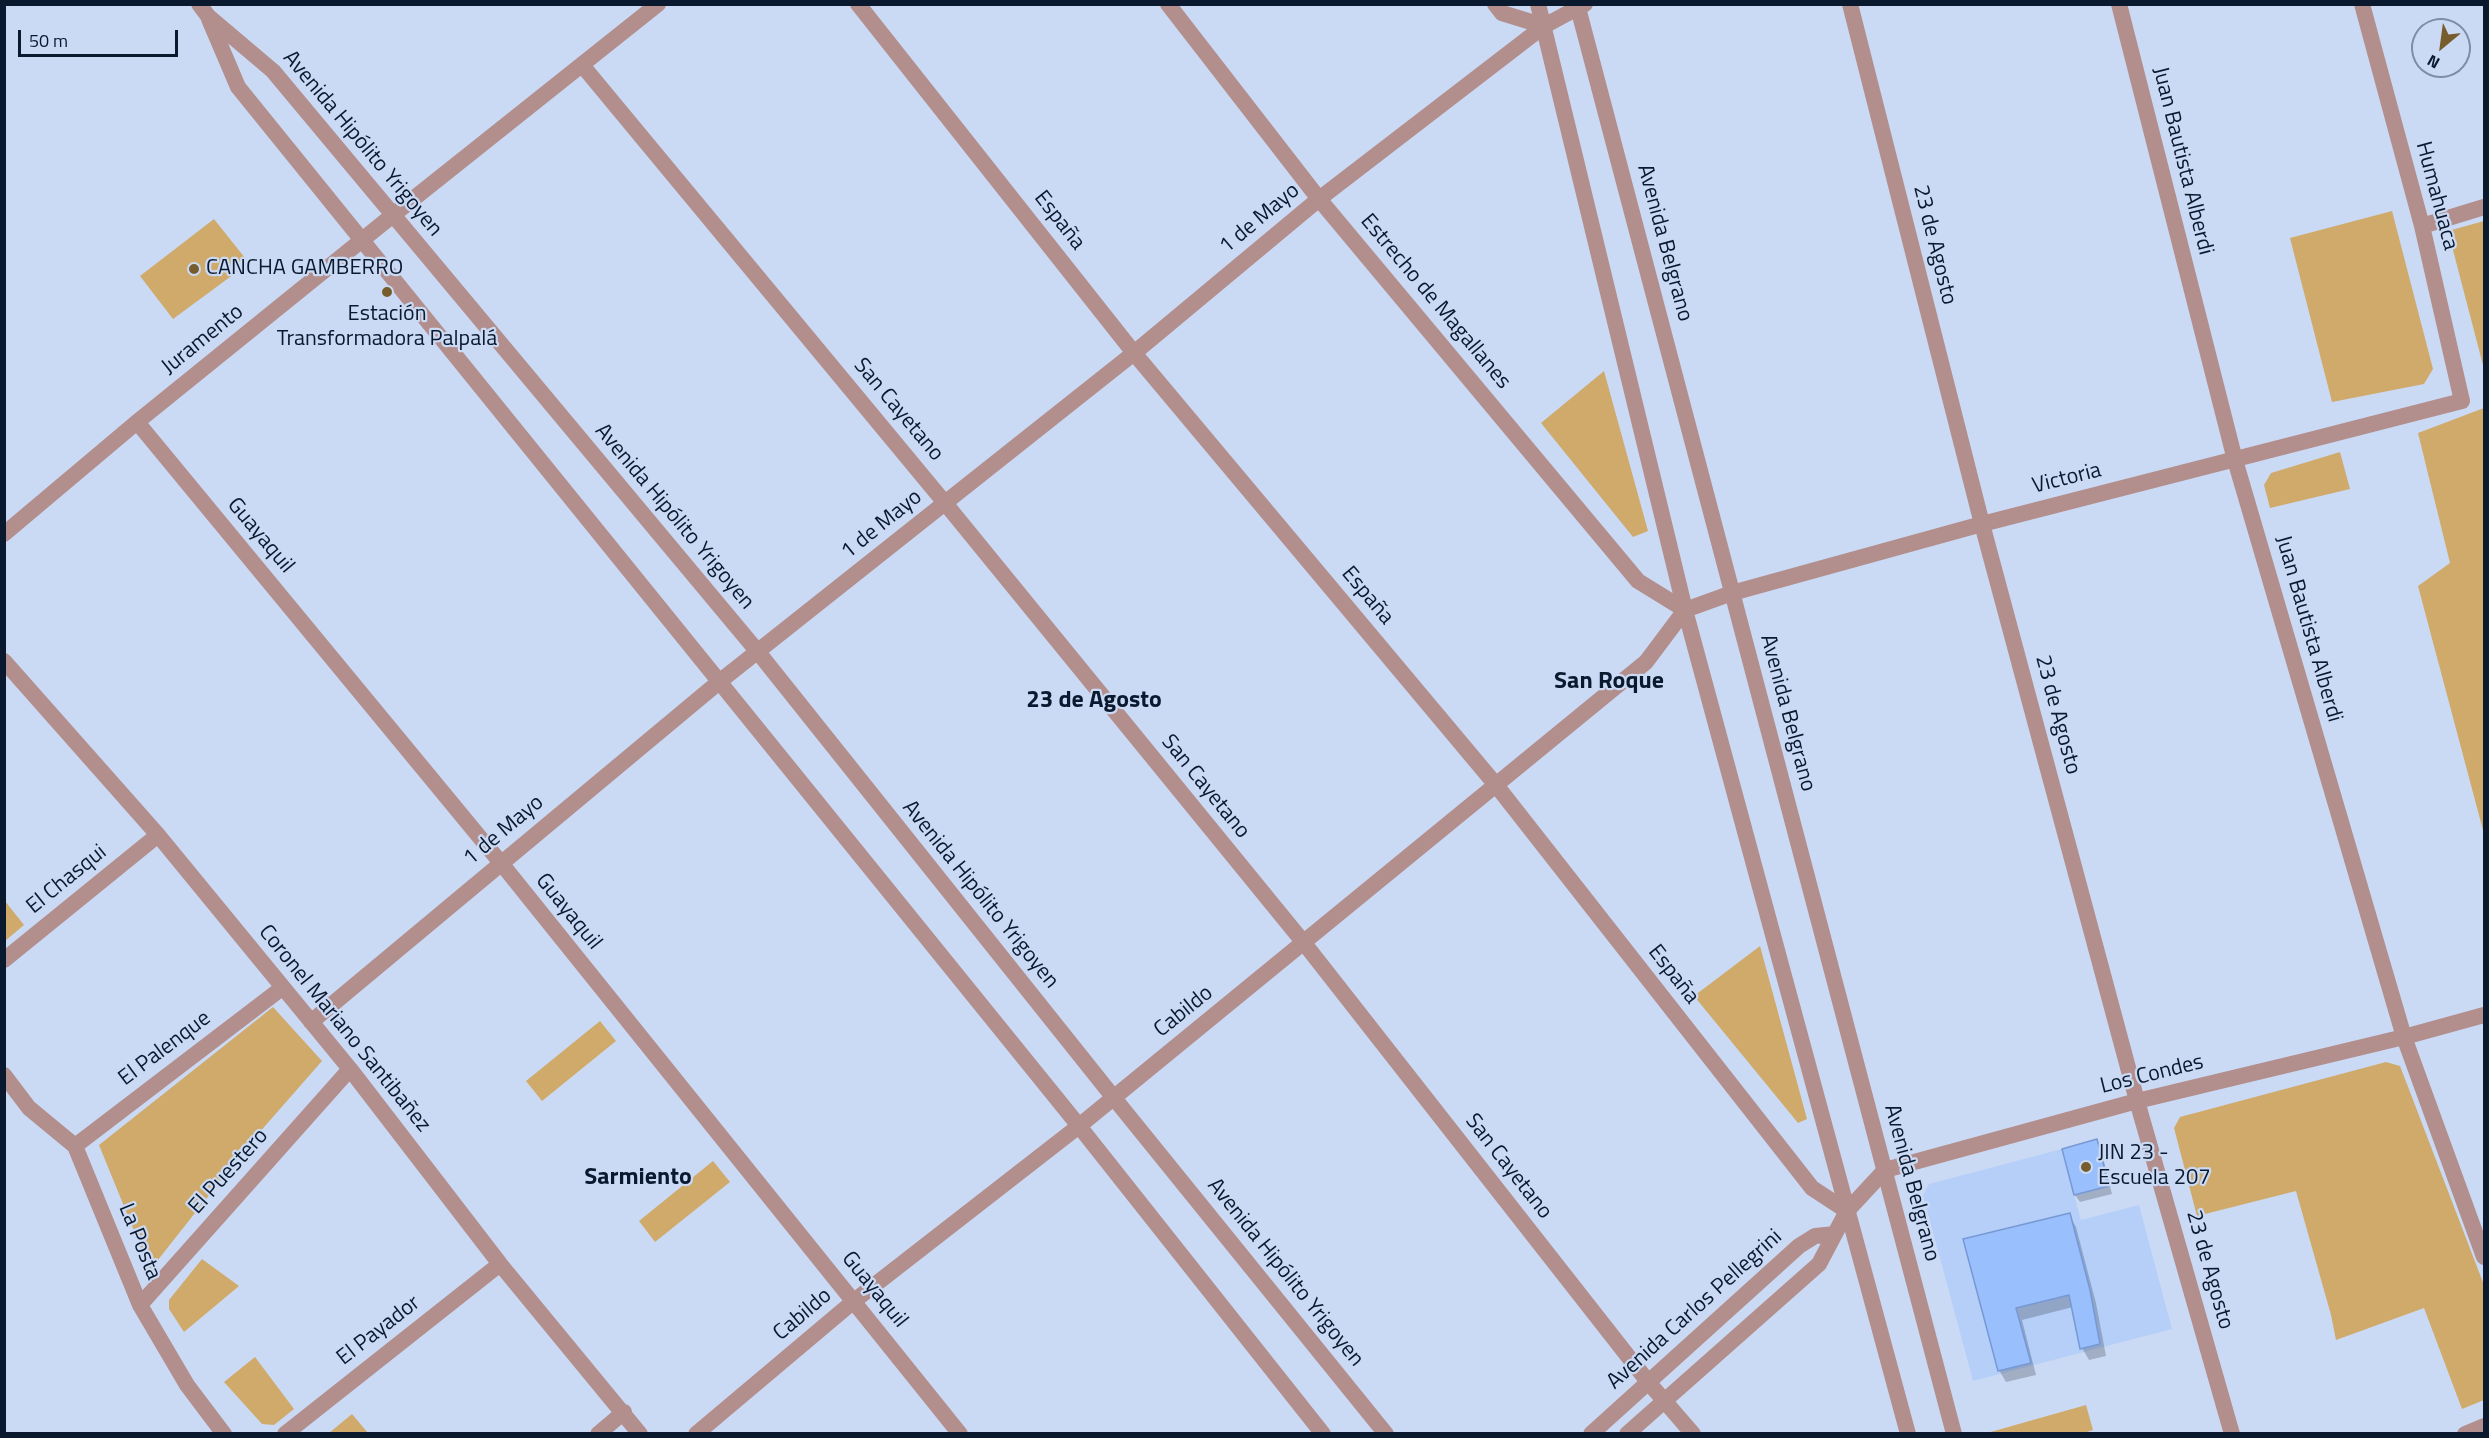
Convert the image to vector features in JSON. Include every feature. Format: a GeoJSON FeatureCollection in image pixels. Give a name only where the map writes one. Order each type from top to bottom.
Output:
{"type":"FeatureCollection","features":[{"type":"Feature","properties":{"kind":"street","name":"Juramento"},"geometry":{"type":"LineString","coordinates":[[4,534],[137,422],[393,214],[658,4]]}},
{"type":"Feature","properties":{"kind":"street","name":"España"},"geometry":{"type":"LineString","coordinates":[[858,4],[1134,352],[1496,785],[1812,1188],[1847,1211]]}},
{"type":"Feature","properties":{"kind":"street","name":"Estrecho de Magallanes"},"geometry":{"type":"LineString","coordinates":[[1168,4],[1319,199],[1638,581],[1685,610]]}},
{"type":"Feature","properties":{"kind":"street"},"geometry":{"type":"LineString","coordinates":[[1495,4],[1502,12],[1544,26]]}},
{"type":"Feature","properties":{"kind":"street"},"geometry":{"type":"LineString","coordinates":[[1538,4],[1685,610],[1908,1434]]}},
{"type":"Feature","properties":{"kind":"street","name":"23 de Agosto"},"geometry":{"type":"LineString","coordinates":[[1850,4],[1982,524],[2137,1101],[2232,1434]]}},
{"type":"Feature","properties":{"kind":"street","name":"Juan Bautista Alberdi"},"geometry":{"type":"LineString","coordinates":[[2119,4],[2235,460],[2404,1037],[2484,1257]]}},
{"type":"Feature","properties":{"kind":"street","name":"Humahuaca"},"geometry":{"type":"LineString","coordinates":[[2362,4],[2422,226],[2463,401]]}},
{"type":"Feature","properties":{"kind":"street","name":"1 de Mayo"},"geometry":{"type":"LineString","coordinates":[[311,1022],[719,682],[1134,352],[1319,199],[1544,26],[1580,5]]}},
{"type":"Feature","properties":{"kind":"street","name":"Avenida Belgrano"},"geometry":{"type":"LineString","coordinates":[[1580,5],[1732,593],[1954,1434]]}},
{"type":"Feature","properties":{"kind":"street","name":"Avenida Hipólito Yrigoyen"},"geometry":{"type":"LineString","coordinates":[[203,10],[273,71],[758,652],[1386,1434]]}},
{"type":"Feature","properties":{"kind":"street","name":"Avenida Hipólito Yrigoyen"},"geometry":{"type":"LineString","coordinates":[[203,10],[238,87],[1079,1126],[1323,1434]]}},
{"type":"Feature","properties":{"kind":"street","name":"San Cayetano"},"geometry":{"type":"LineString","coordinates":[[582,65],[945,503],[1304,944],[1649,1383],[1693,1434]]}},
{"type":"Feature","properties":{"kind":"street"},"geometry":{"type":"LineString","coordinates":[[2422,226],[2484,207]]}},
{"type":"Feature","properties":{"kind":"street","name":"Victoria"},"geometry":{"type":"LineString","coordinates":[[1685,610],[1732,593],[1982,524],[2463,401]]}},
{"type":"Feature","properties":{"kind":"street","name":"Guayaquil"},"geometry":{"type":"LineString","coordinates":[[137,422],[501,863],[960,1434]]}},
{"type":"Feature","properties":{"kind":"street","name":"Cabildo"},"geometry":{"type":"LineString","coordinates":[[696,1434],[854,1301],[1114,1098],[1646,662],[1685,610]]}},
{"type":"Feature","properties":{"kind":"street","name":"Coronel Mariano Santibañez"},"geometry":{"type":"LineString","coordinates":[[4,661],[158,835],[350,1069],[500,1264],[640,1434]]}},
{"type":"Feature","properties":{"kind":"street","name":"El Chasqui"},"geometry":{"type":"LineString","coordinates":[[4,960],[158,835]]}},
{"type":"Feature","properties":{"kind":"street","name":"El Palenque"},"geometry":{"type":"LineString","coordinates":[[75,1146],[282,988]]}},
{"type":"Feature","properties":{"kind":"street","name":"Los Condes"},"geometry":{"type":"LineString","coordinates":[[1885,1170],[2137,1101],[2404,1037],[2484,1015]]}},
{"type":"Feature","properties":{"kind":"street","name":"El Puestero"},"geometry":{"type":"LineString","coordinates":[[140,1305],[350,1069]]}},
{"type":"Feature","properties":{"kind":"street","name":"La Posta"},"geometry":{"type":"LineString","coordinates":[[4,1075],[29,1108],[75,1146],[140,1305],[187,1385],[224,1434]]}},
{"type":"Feature","properties":{"kind":"street"},"geometry":{"type":"LineString","coordinates":[[1847,1211],[1885,1170]]}},
{"type":"Feature","properties":{"kind":"street","name":"Avenida Carlos Pellegrini"},"geometry":{"type":"LineString","coordinates":[[1628,1434],[1819,1264],[1847,1211]]}},
{"type":"Feature","properties":{"kind":"street","name":"Avenida Carlos Pellegrini"},"geometry":{"type":"LineString","coordinates":[[1591,1434],[1799,1246],[1815,1236],[1835,1234]]}},
{"type":"Feature","properties":{"kind":"street","name":"El Payador"},"geometry":{"type":"LineString","coordinates":[[285,1434],[500,1264]]}},
{"type":"Feature","properties":{"kind":"street"},"geometry":{"type":"LineString","coordinates":[[598,1434],[624,1413]]}},
{"type":"Feature","properties":{"kind":"street"},"geometry":{"type":"LineString","coordinates":[[2465,1434],[2484,1426]]}},
{"type":"Feature","properties":{"kind":"shaded area"},"geometry":{"type":"Polygon","coordinates":[[[2392,211],[2433,369],[2424,384],[2332,402],[2290,238],[2392,211]]]}},
{"type":"Feature","properties":{"kind":"shaded area","name":"CANCHA GAMBERRO"},"geometry":{"type":"Polygon","coordinates":[[[214,219],[249,263],[173,319],[140,276],[214,219]]]}},
{"type":"Feature","properties":{"kind":"shaded area"},"geometry":{"type":"Polygon","coordinates":[[[2484,221],[2484,369],[2448,231],[2484,221]]]}},
{"type":"Feature","properties":{"kind":"shaded area"},"geometry":{"type":"Polygon","coordinates":[[[1604,371],[1648,531],[1633,537],[1541,423],[1604,371]]]}},
{"type":"Feature","properties":{"kind":"shaded area"},"geometry":{"type":"Polygon","coordinates":[[[2484,408],[2484,834],[2418,586],[2450,563],[2418,433],[2484,408]]]}},
{"type":"Feature","properties":{"kind":"shaded area"},"geometry":{"type":"Polygon","coordinates":[[[2340,452],[2350,489],[2270,508],[2264,485],[2271,473],[2340,452]]]}},
{"type":"Feature","properties":{"kind":"shaded area"},"geometry":{"type":"Polygon","coordinates":[[[5,901],[24,925],[5,941],[5,901]]]}},
{"type":"Feature","properties":{"kind":"shaded area"},"geometry":{"type":"Polygon","coordinates":[[[1760,946],[1807,1119],[1798,1123],[1694,996],[1760,946]]]}},
{"type":"Feature","properties":{"kind":"shaded area"},"geometry":{"type":"Polygon","coordinates":[[[273,1007],[322,1061],[251,1142],[150,1270],[99,1145],[273,1007]]]}},
{"type":"Feature","properties":{"kind":"shaded area"},"geometry":{"type":"Polygon","coordinates":[[[600,1021],[616,1041],[542,1101],[526,1081],[600,1021]]]}},
{"type":"Feature","properties":{"kind":"shaded area"},"geometry":{"type":"Polygon","coordinates":[[[2386,1062],[2400,1066],[2484,1285],[2484,1400],[2462,1409],[2424,1308],[2336,1340],[2296,1191],[2197,1216],[2174,1128],[2180,1117],[2386,1062]]]}},
{"type":"Feature","properties":{"kind":"shaded area"},"geometry":{"type":"Polygon","coordinates":[[[2062,1149],[2081,1220],[2139,1205],[2172,1329],[1973,1381],[1923,1195],[1929,1184],[2062,1149]]]}},
{"type":"Feature","properties":{"kind":"shaded area"},"geometry":{"type":"Polygon","coordinates":[[[713,1161],[730,1182],[655,1242],[639,1221],[713,1161]]]}},
{"type":"Feature","properties":{"kind":"shaded area"},"geometry":{"type":"Polygon","coordinates":[[[202,1259],[239,1286],[184,1332],[169,1309],[169,1300],[202,1259]]]}},
{"type":"Feature","properties":{"kind":"shaded area"},"geometry":{"type":"Polygon","coordinates":[[[255,1357],[294,1409],[274,1425],[262,1424],[224,1382],[255,1357]]]}},
{"type":"Feature","properties":{"kind":"shaded area"},"geometry":{"type":"Polygon","coordinates":[[[2086,1405],[2093,1430],[2081,1434],[1987,1433],[2086,1405]]]}},
{"type":"Feature","properties":{"kind":"shaded area"},"geometry":{"type":"Polygon","coordinates":[[[352,1414],[368,1433],[329,1433],[352,1414]]]}},
{"type":"Feature","properties":{"kind":"building","name":"JIN 23 - Escuela 207"},"geometry":{"type":"Polygon","coordinates":[[[2097,1139],[2109,1186],[2074,1195],[2062,1149],[2097,1139]]]}},
{"type":"Feature","properties":{"kind":"building"},"geometry":{"type":"Polygon","coordinates":[[[2070,1213],[2090,1290],[2100,1344],[2080,1349],[2069,1295],[2016,1308],[2031,1363],[1998,1371],[1963,1239],[2070,1213]]]}},
{"type":"Feature","properties":{"kind":"place","name":"CANCHA GAMBERRO"},"geometry":{"type":"Point","coordinates":[194,269]}},
{"type":"Feature","properties":{"kind":"place","name":"Estación Transformadora Palpalá"},"geometry":{"type":"Point","coordinates":[387,292]}},
{"type":"Feature","properties":{"kind":"place","name":"JIN 23 - Escuela 207"},"geometry":{"type":"Point","coordinates":[2086,1167]}},
{"type":"Feature","properties":{"kind":"district","name":"San Roque"},"geometry":{"type":"Point","coordinates":[1609,682]}},
{"type":"Feature","properties":{"kind":"district","name":"23 de Agosto"},"geometry":{"type":"Point","coordinates":[1094,701]}},
{"type":"Feature","properties":{"kind":"district","name":"Sarmiento"},"geometry":{"type":"Point","coordinates":[638,1178]}}]}
